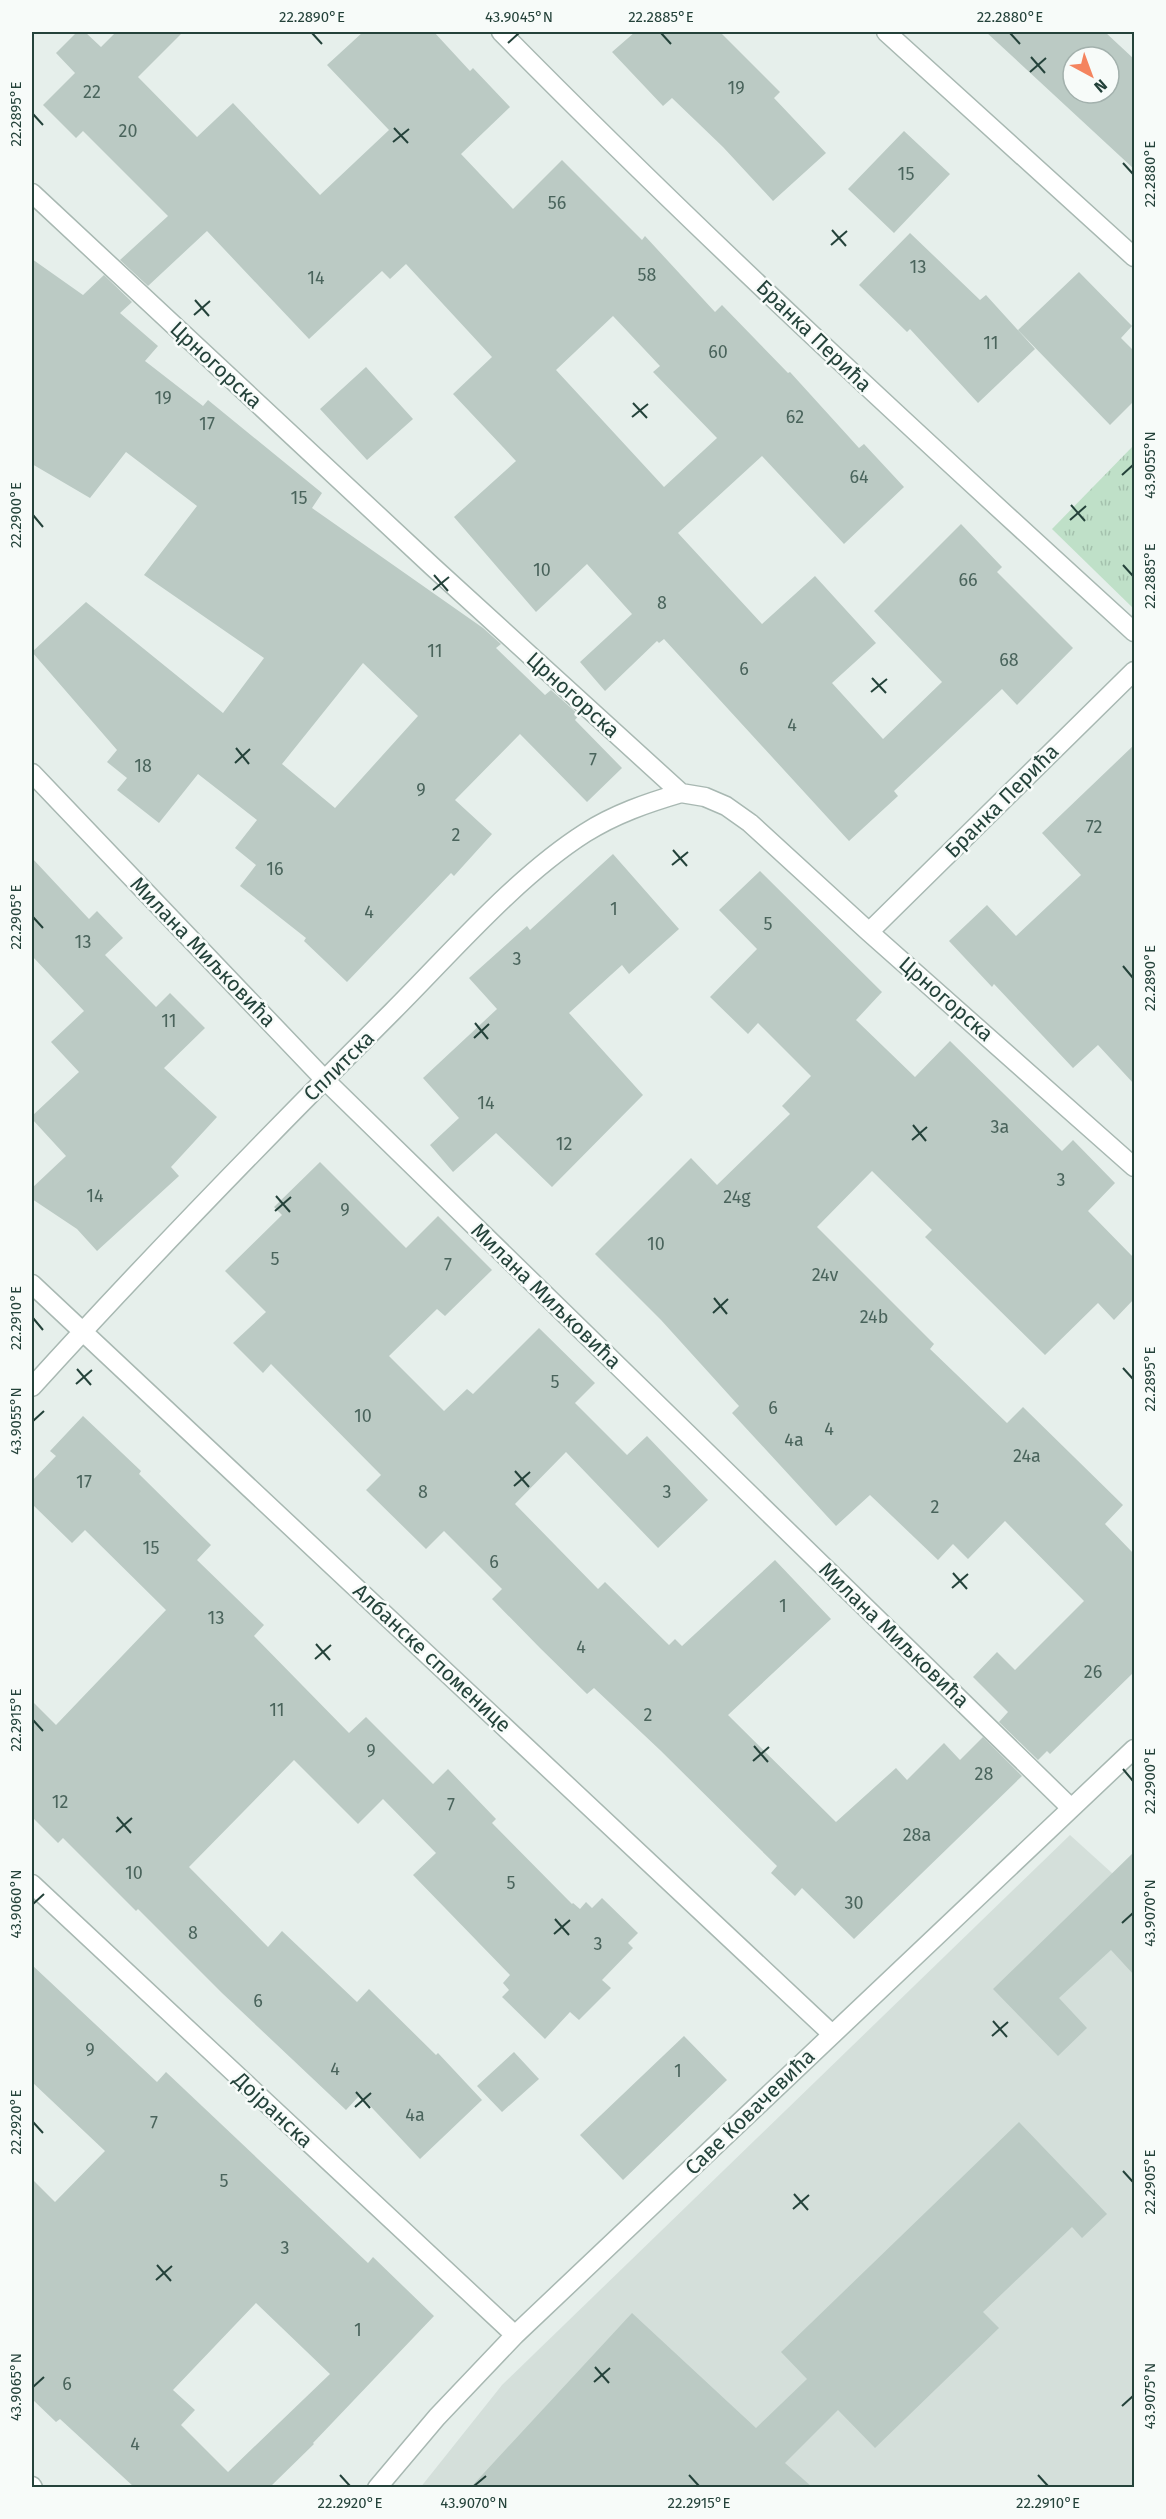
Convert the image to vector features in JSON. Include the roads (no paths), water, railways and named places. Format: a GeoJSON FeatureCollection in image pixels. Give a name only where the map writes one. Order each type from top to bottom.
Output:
{"type":"FeatureCollection","features":[{"type":"Feature","properties":{"kind":"street","name":"Бранка Перића"},"geometry":{"type":"LineString","coordinates":[[501,32],[666,195],[928,445],[1134,632]]}},
{"type":"Feature","properties":{"kind":"street"},"geometry":{"type":"LineString","coordinates":[[886,32],[1134,257]]}},
{"type":"Feature","properties":{"kind":"street","name":"Црногорска"},"geometry":{"type":"LineString","coordinates":[[32,193],[432,567],[681,793],[705,797],[726,806],[750,823],[1134,1167]]}},
{"type":"Feature","properties":{"kind":"street","name":"Бранка Перића"},"geometry":{"type":"LineString","coordinates":[[869,932],[1134,671]]}},
{"type":"Feature","properties":{"kind":"street","name":"Милана Миљковића"},"geometry":{"type":"LineString","coordinates":[[32,773],[325,1080],[1071,1808]]}},
{"type":"Feature","properties":{"kind":"street","name":"Сплитска"},"geometry":{"type":"LineString","coordinates":[[32,1387],[83,1330],[325,1080],[505,899],[550,857],[585,833],[622,813],[681,793]]}},
{"type":"Feature","properties":{"kind":"street","name":"Албанске споменице"},"geometry":{"type":"LineString","coordinates":[[32,1284],[832,2034]]}},
{"type":"Feature","properties":{"kind":"street","name":"Саве Ковачевића"},"geometry":{"type":"LineString","coordinates":[[377,2487],[437,2417],[516,2335],[1134,1749]]}},
{"type":"Feature","properties":{"kind":"street","name":"Дојранска"},"geometry":{"type":"LineString","coordinates":[[32,1884],[516,2335]]}}]}
